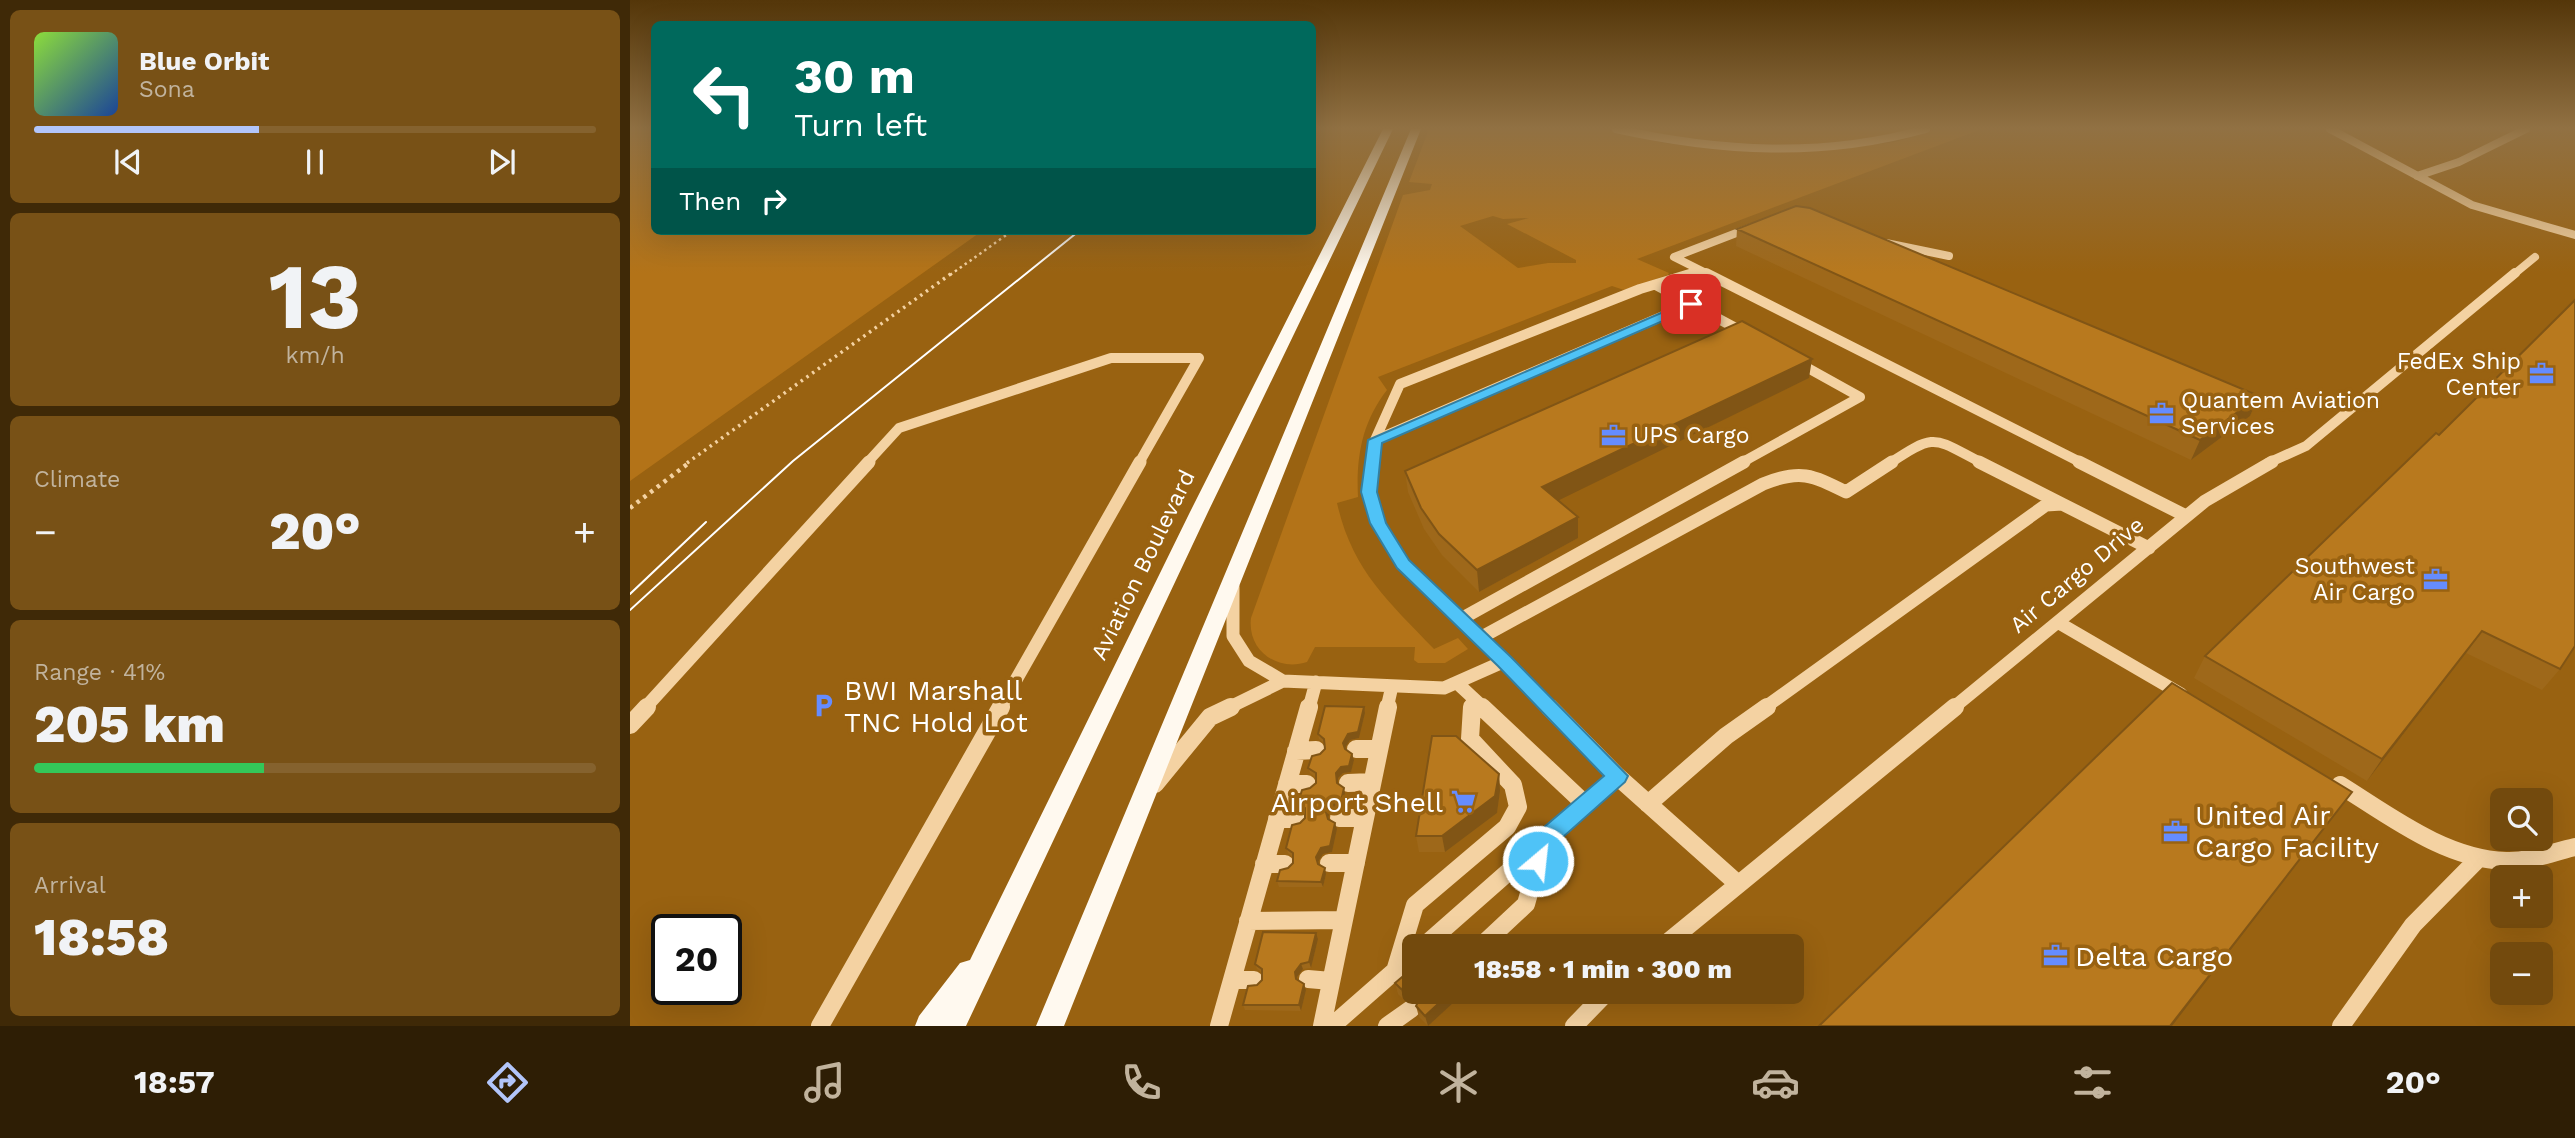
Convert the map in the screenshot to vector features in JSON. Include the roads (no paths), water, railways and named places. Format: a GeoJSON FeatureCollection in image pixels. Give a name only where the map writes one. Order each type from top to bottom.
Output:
{"type":"FeatureCollection","features":[{"type":"Feature","properties":{"kind":"main road","name":"Aviation Boulevard"},"geometry":{"type":"LineString","coordinates":[[952,1026],[1205,499],[1364,177]]}},
{"type":"Feature","properties":{"kind":"main road"},"geometry":{"type":"LineString","coordinates":[[1050,1026],[1396,177]]}},
{"type":"Feature","properties":{"kind":"main road"},"geometry":{"type":"LineString","coordinates":[[929,1026],[992,942]]}},
{"type":"Feature","properties":{"kind":"street"},"geometry":{"type":"LineString","coordinates":[[2419,177],[2477,207],[2575,235]]}},
{"type":"Feature","properties":{"kind":"street"},"geometry":{"type":"LineString","coordinates":[[1758,225],[1674,257],[2186,516]]}},
{"type":"Feature","properties":{"kind":"street"},"geometry":{"type":"LineString","coordinates":[[1872,239],[1949,256]]}},
{"type":"Feature","properties":{"kind":"street","name":"Air Cargo Drive"},"geometry":{"type":"LineString","coordinates":[[1678,934],[2186,516],[2260,467],[2306,446],[2535,257]]}},
{"type":"Feature","properties":{"kind":"street"},"geometry":{"type":"LineString","coordinates":[[1701,271],[1656,285],[1400,384],[1375,440],[1369,492],[1378,523],[1403,564],[1618,776],[1738,884]]}},
{"type":"Feature","properties":{"kind":"street"},"geometry":{"type":"LineString","coordinates":[[1656,285],[1751,337]]}},
{"type":"Feature","properties":{"kind":"street"},"geometry":{"type":"LineString","coordinates":[[1375,440],[1691,304]]}},
{"type":"Feature","properties":{"kind":"street"},"geometry":{"type":"LineString","coordinates":[[1461,619],[1860,397],[1787,357]]}},
{"type":"Feature","properties":{"kind":"street"},"geometry":{"type":"LineString","coordinates":[[630,725],[899,428],[1111,358],[1199,358],[820,1026]]}},
{"type":"Feature","properties":{"kind":"street"},"geometry":{"type":"LineString","coordinates":[[1480,638],[1763,484],[1786,474],[1807,472],[1846,492],[1922,442],[1938,441],[2149,548]]}},
{"type":"Feature","properties":{"kind":"street"},"geometry":{"type":"LineString","coordinates":[[1648,804],[1726,736],[2046,505],[2062,504]]}},
{"type":"Feature","properties":{"kind":"street"},"geometry":{"type":"LineString","coordinates":[[1233,574],[1233,636],[1249,661],[1283,681]]}},
{"type":"Feature","properties":{"kind":"street"},"geometry":{"type":"LineString","coordinates":[[2059,623],[2200,705]]}},
{"type":"Feature","properties":{"kind":"street"},"geometry":{"type":"LineString","coordinates":[[1142,801],[1210,717],[1283,681],[1444,688],[1505,662]]}},
{"type":"Feature","properties":{"kind":"street"},"geometry":{"type":"LineString","coordinates":[[1219,1026],[1316,682]]}},
{"type":"Feature","properties":{"kind":"street"},"geometry":{"type":"LineString","coordinates":[[1457,683],[1585,804]]}},
{"type":"Feature","properties":{"kind":"street"},"geometry":{"type":"LineString","coordinates":[[1322,1026],[1392,686]]}},
{"type":"Feature","properties":{"kind":"street"},"geometry":{"type":"LineString","coordinates":[[1395,971],[1415,905],[1507,827],[1518,807],[1513,785],[1470,739],[1473,698]]}},
{"type":"Feature","properties":{"kind":"street"},"geometry":{"type":"LineString","coordinates":[[1296,751],[1316,750]]}},
{"type":"Feature","properties":{"kind":"street"},"geometry":{"type":"LineString","coordinates":[[1356,750],[1379,750]]}},
{"type":"Feature","properties":{"kind":"street"},"geometry":{"type":"LineString","coordinates":[[1438,934],[1618,776]]}},
{"type":"Feature","properties":{"kind":"street"},"geometry":{"type":"LineString","coordinates":[[2329,779],[2429,836],[2479,858],[2506,861],[2572,844]]}},
{"type":"Feature","properties":{"kind":"street"},"geometry":{"type":"LineString","coordinates":[[1287,784],[1307,784]]}},
{"type":"Feature","properties":{"kind":"street"},"geometry":{"type":"LineString","coordinates":[[1339,818],[1365,818]]}},
{"type":"Feature","properties":{"kind":"street"},"geometry":{"type":"LineString","coordinates":[[1277,820],[1297,819]]}},
{"type":"Feature","properties":{"kind":"street"},"geometry":{"type":"LineString","coordinates":[[1494,934],[1526,904],[1544,840]]}},
{"type":"Feature","properties":{"kind":"street"},"geometry":{"type":"LineString","coordinates":[[2341,1026],[2413,925],[2479,858]]}},
{"type":"Feature","properties":{"kind":"street"},"geometry":{"type":"LineString","coordinates":[[1329,863],[1356,863]]}},
{"type":"Feature","properties":{"kind":"street"},"geometry":{"type":"LineString","coordinates":[[1264,864],[1284,864]]}},
{"type":"Feature","properties":{"kind":"street"},"geometry":{"type":"LineString","coordinates":[[1248,921],[1344,920]]}},
{"type":"Feature","properties":{"kind":"street"},"geometry":{"type":"LineString","coordinates":[[1232,980],[1254,979]]}},
{"type":"Feature","properties":{"kind":"street"},"geometry":{"type":"LineString","coordinates":[[1308,979],[1332,981]]}},
{"type":"Feature","properties":{"kind":"street"},"geometry":{"type":"LineString","coordinates":[[1575,1026],[1596,1004]]}},
{"type":"Feature","properties":{"kind":"street"},"geometry":{"type":"LineString","coordinates":[[1387,1026],[1411,1009]]}},
{"type":"Feature","properties":{"kind":"lane"},"geometry":{"type":"LineString","coordinates":[[1348,783],[1372,782]]}},
{"type":"Feature","properties":{"kind":"lane"},"geometry":{"type":"LineString","coordinates":[[1332,1026],[1402,965]]}},
{"type":"Feature","properties":{"kind":"tram line"},"geometry":{"type":"LineString","coordinates":[[630,610],[793,461],[1074,235]]}},
{"type":"Feature","properties":{"kind":"tram line"},"geometry":{"type":"LineString","coordinates":[[630,594],[706,522]]}},
{"type":"Feature","properties":{"kind":"place","name":"FedEx Ship Center"},"geometry":{"type":"Point","coordinates":[2541,374]}},
{"type":"Feature","properties":{"kind":"place","name":"Quantem Aviation Services"},"geometry":{"type":"Point","coordinates":[2161,413]}},
{"type":"Feature","properties":{"kind":"place","name":"UPS Cargo"},"geometry":{"type":"Point","coordinates":[1613,435]}},
{"type":"Feature","properties":{"kind":"place","name":"Southwest Air Cargo"},"geometry":{"type":"Point","coordinates":[2435,579]}},
{"type":"Feature","properties":{"kind":"place","name":"BWI Marshall TNC Hold Lot"},"geometry":{"type":"Point","coordinates":[824,706]}},
{"type":"Feature","properties":{"kind":"place","name":"Airport Shell"},"geometry":{"type":"Point","coordinates":[1463,802]}},
{"type":"Feature","properties":{"kind":"place","name":"United Air Cargo Facility"},"geometry":{"type":"Point","coordinates":[2175,831]}},
{"type":"Feature","properties":{"kind":"place","name":"Delta Cargo"},"geometry":{"type":"Point","coordinates":[2055,956]}}]}
